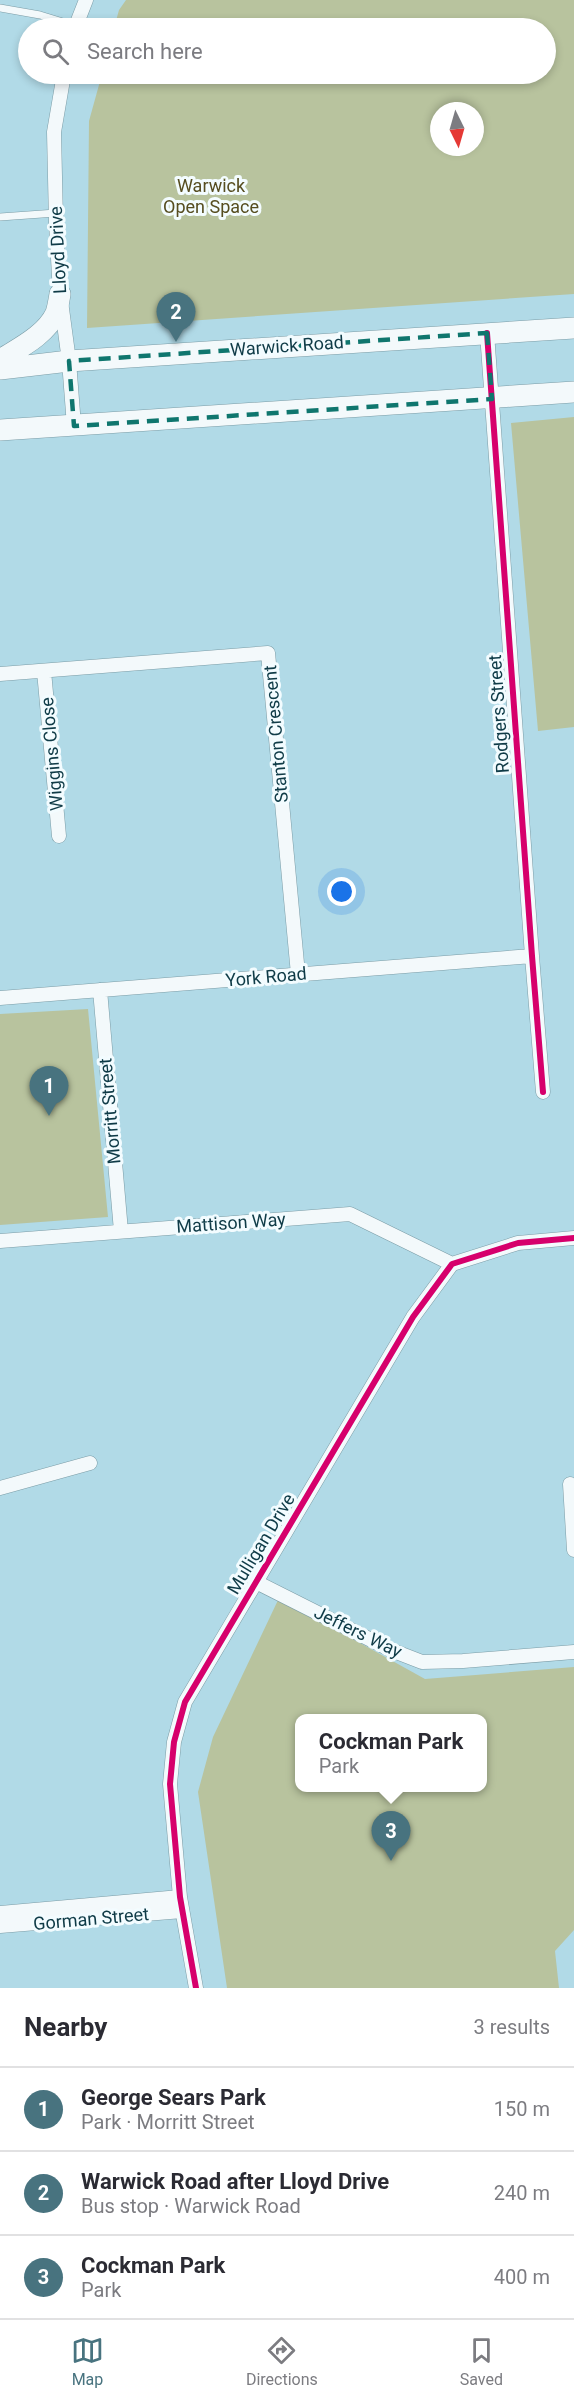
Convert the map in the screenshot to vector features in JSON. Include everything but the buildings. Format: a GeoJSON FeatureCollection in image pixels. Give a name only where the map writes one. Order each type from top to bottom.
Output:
{"type":"FeatureCollection","features":[{"type":"Feature","properties":{"kind":"main road"},"geometry":{"type":"LineString","coordinates":[[0,360],[32,340],[44,329],[56,314],[60,294]]}},
{"type":"Feature","properties":{"kind":"main road","name":"Warwick Road"},"geometry":{"type":"LineString","coordinates":[[0,369],[69,361],[574,328]]}},
{"type":"Feature","properties":{"kind":"main road"},"geometry":{"type":"LineString","coordinates":[[0,430],[574,392]]}},
{"type":"Feature","properties":{"kind":"street"},"geometry":{"type":"LineString","coordinates":[[79,18],[86,0]]}},
{"type":"Feature","properties":{"kind":"street","name":"Lloyd Drive"},"geometry":{"type":"LineString","coordinates":[[62,84],[54,132],[56,213],[60,294],[69,361],[74,426]]}},
{"type":"Feature","properties":{"kind":"street","name":"Rodgers Street"},"geometry":{"type":"LineString","coordinates":[[487,333],[531,956],[543,1092]]}},
{"type":"Feature","properties":{"kind":"street","name":"Stanton Crescent"},"geometry":{"type":"LineString","coordinates":[[0,674],[268,653],[298,974]]}},
{"type":"Feature","properties":{"kind":"street","name":"Wiggins Close"},"geometry":{"type":"LineString","coordinates":[[44,671],[59,836]]}},
{"type":"Feature","properties":{"kind":"street","name":"York Road"},"geometry":{"type":"LineString","coordinates":[[0,998],[531,956]]}},
{"type":"Feature","properties":{"kind":"street","name":"Morritt Street"},"geometry":{"type":"LineString","coordinates":[[100,990],[121,1231]]}},
{"type":"Feature","properties":{"kind":"street","name":"Mattison Way"},"geometry":{"type":"LineString","coordinates":[[0,1241],[350,1214],[452,1264]]}},
{"type":"Feature","properties":{"kind":"street"},"geometry":{"type":"LineString","coordinates":[[452,1264],[518,1243],[574,1238]]}},
{"type":"Feature","properties":{"kind":"street","name":"Mulligan Drive"},"geometry":{"type":"LineString","coordinates":[[196,1988],[181,1904],[170,1784],[174,1742],[185,1702],[413,1317],[452,1264]]}},
{"type":"Feature","properties":{"kind":"street"},"geometry":{"type":"LineString","coordinates":[[0,1488],[90,1463]]}},
{"type":"Feature","properties":{"kind":"street"},"geometry":{"type":"LineString","coordinates":[[570,1484],[574,1550]]}},
{"type":"Feature","properties":{"kind":"street","name":"Jeffers Way"},"geometry":{"type":"LineString","coordinates":[[256,1582],[392,1650],[422,1662],[574,1652]]}},
{"type":"Feature","properties":{"kind":"street","name":"Gorman Street"},"geometry":{"type":"LineString","coordinates":[[0,1913],[181,1904]]}},
{"type":"Feature","properties":{"kind":"street","name":"Gorman Street"},"geometry":{"type":"LineString","coordinates":[[0,1926],[181,1904]]}},
{"type":"Feature","properties":{"kind":"lane"},"geometry":{"type":"LineString","coordinates":[[0,8],[49,18]]}},
{"type":"Feature","properties":{"kind":"lane"},"geometry":{"type":"LineString","coordinates":[[0,218],[56,213]]}},
{"type":"Feature","properties":{"kind":"highlighted area"},"geometry":{"type":"Polygon","coordinates":[[[487,333],[492,399],[74,426],[69,361],[487,333]]]}},
{"type":"Feature","properties":{"kind":"green space","name":"Warwick Open Space"},"geometry":{"type":"Polygon","coordinates":[[[126,0],[574,0],[574,294],[87,328],[89,121],[99,84],[556,84],[556,18],[117,18],[126,0]]]}},
{"type":"Feature","properties":{"kind":"green space"},"geometry":{"type":"Polygon","coordinates":[[[574,417],[574,727],[538,731],[511,423],[574,417]]]}},
{"type":"Feature","properties":{"kind":"green space"},"geometry":{"type":"Polygon","coordinates":[[[88,1009],[108,1217],[0,1225],[0,1014],[88,1009]]]}},
{"type":"Feature","properties":{"kind":"green space"},"geometry":{"type":"Polygon","coordinates":[[[279,1598],[425,1679],[574,1667],[574,1930],[555,1951],[559,1988],[227,1988],[198,1792],[213,1737],[279,1598]]]}},
{"type":"Feature","properties":{"kind":"cycle path"},"geometry":{"type":"LineString","coordinates":[[487,333],[543,1092]]}},
{"type":"Feature","properties":{"kind":"cycle path"},"geometry":{"type":"LineString","coordinates":[[196,1988],[180,1897],[170,1784],[174,1742],[185,1702],[413,1317],[452,1264],[518,1243],[574,1238]]}},
{"type":"Feature","properties":{"kind":"place","name":"Warwick Road after Lloyd Drive"},"geometry":{"type":"Point","coordinates":[176,342]}},
{"type":"Feature","properties":{"kind":"place","name":"George Sears Park"},"geometry":{"type":"Point","coordinates":[49,1116]}},
{"type":"Feature","properties":{"kind":"place","name":"Cockman Park"},"geometry":{"type":"Point","coordinates":[391,1861]}}]}
